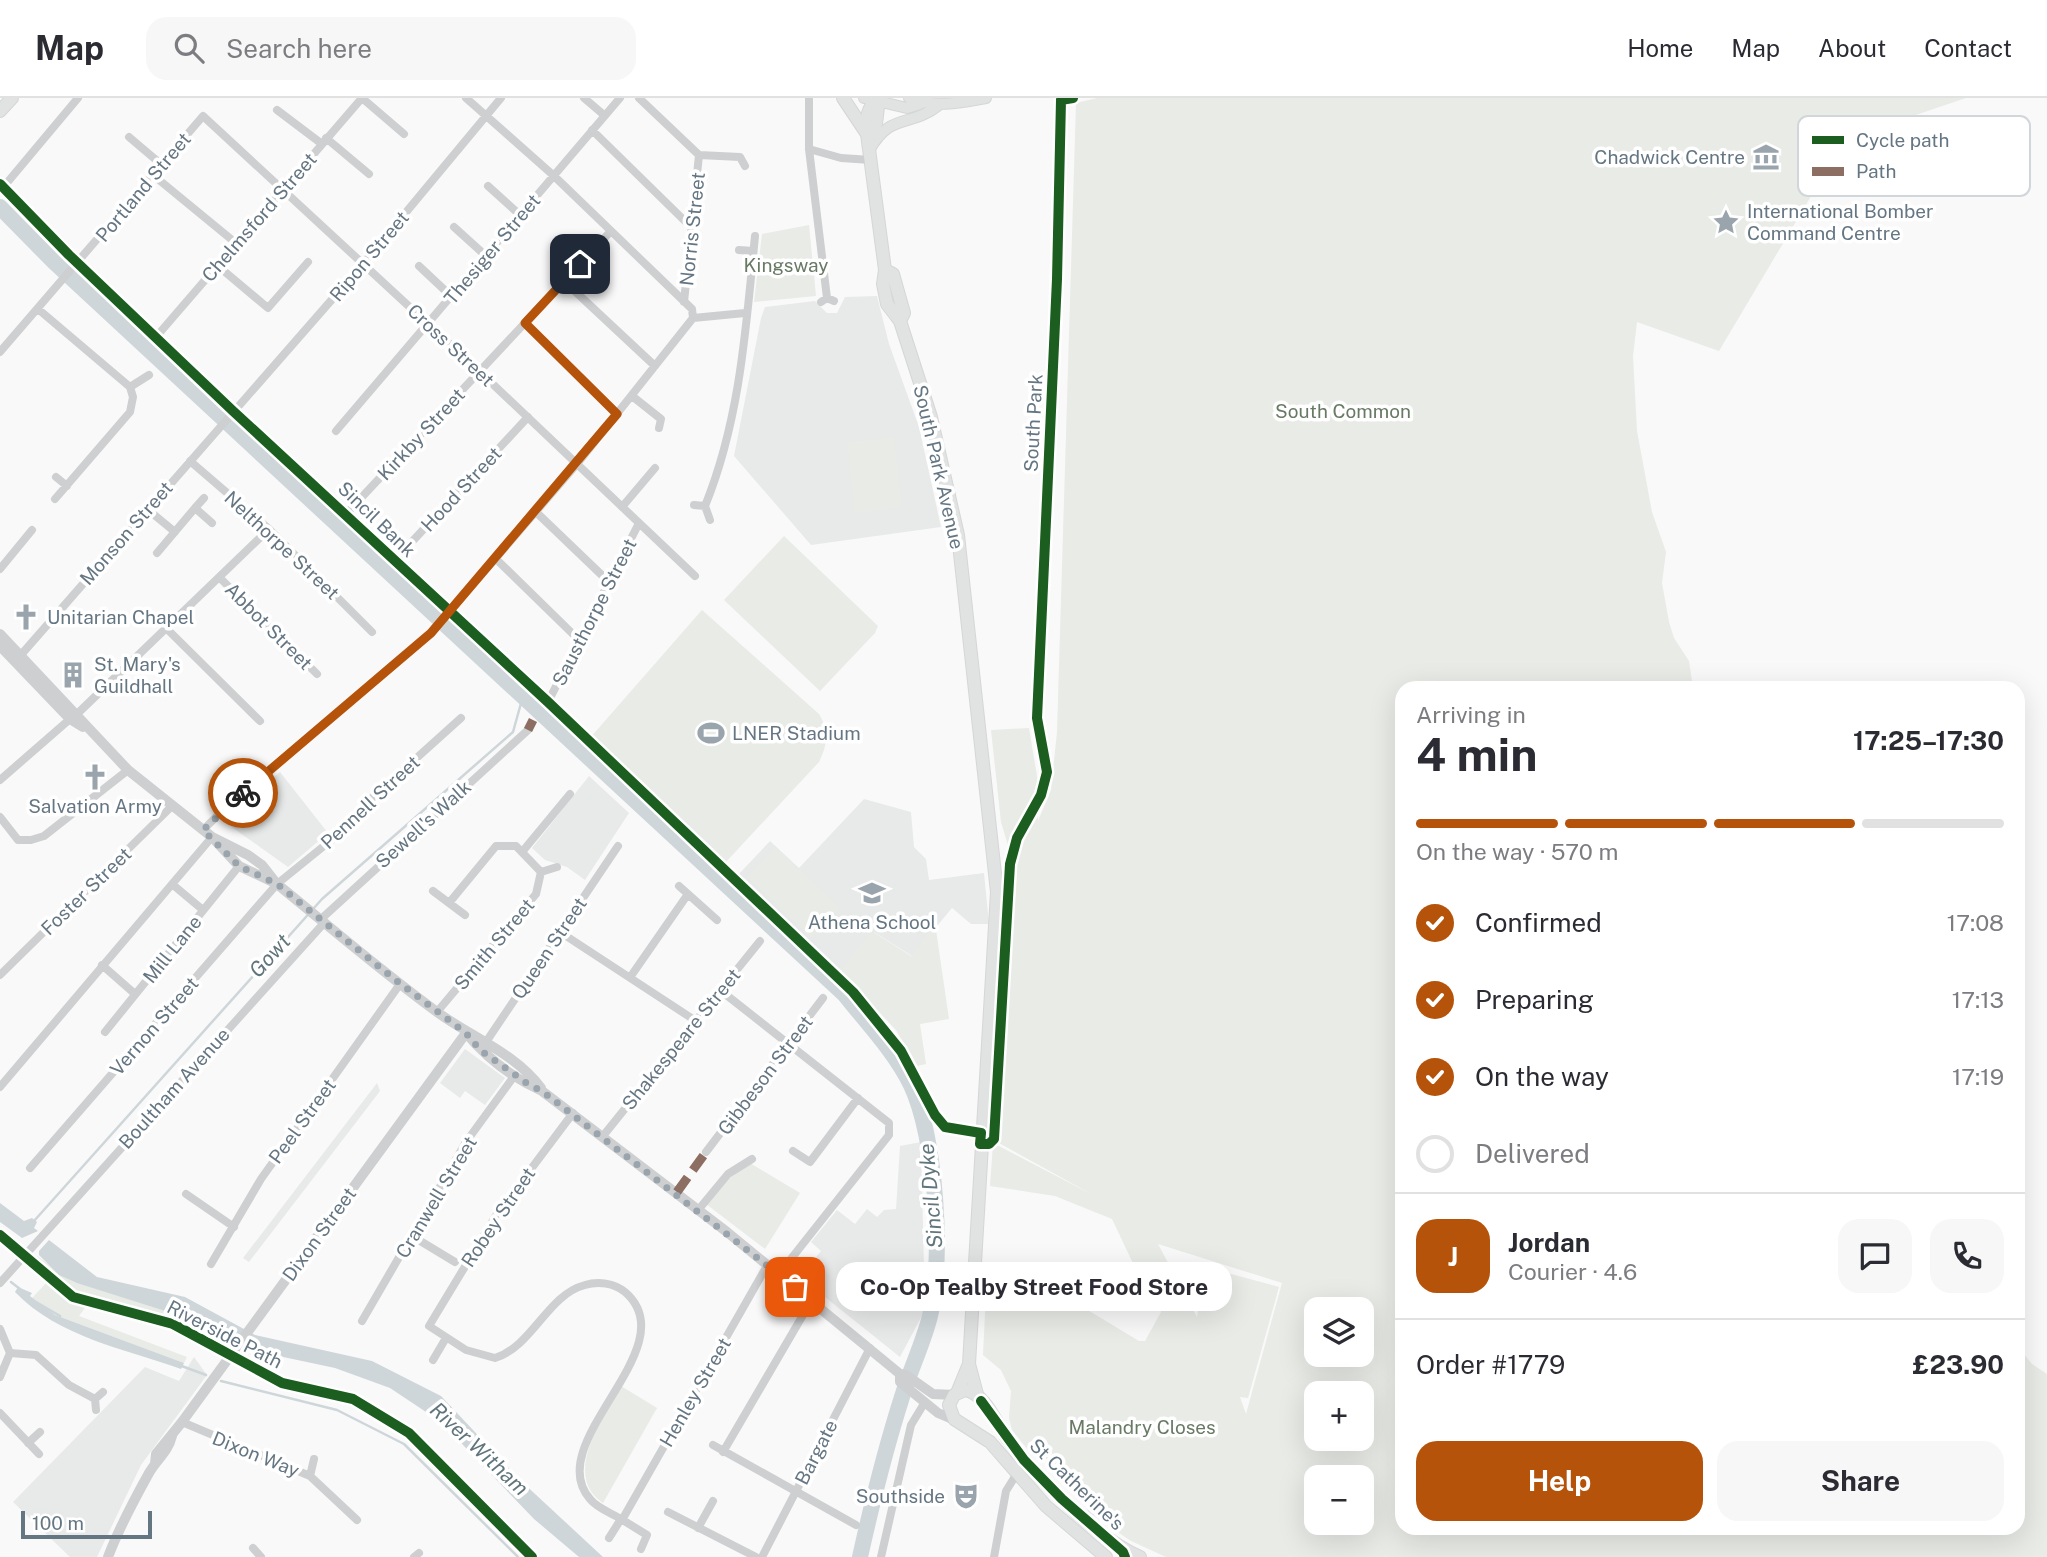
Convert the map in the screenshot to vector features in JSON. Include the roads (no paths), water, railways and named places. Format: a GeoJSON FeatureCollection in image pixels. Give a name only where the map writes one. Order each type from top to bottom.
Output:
{"type":"FeatureCollection","features":[{"type":"Feature","properties":{"kind":"main road"},"geometry":{"type":"LineString","coordinates":[[0,111],[12,98]]}},
{"type":"Feature","properties":{"kind":"main road"},"geometry":{"type":"LineString","coordinates":[[843,98],[867,134],[876,124],[875,100],[907,107],[986,98]]}},
{"type":"Feature","properties":{"kind":"main road"},"geometry":{"type":"LineString","coordinates":[[909,98],[920,104]]}},
{"type":"Feature","properties":{"kind":"main road"},"geometry":{"type":"LineString","coordinates":[[870,155],[880,132],[889,125],[924,117],[939,105]]}},
{"type":"Feature","properties":{"kind":"main road","name":"South Park Avenue"},"geometry":{"type":"LineString","coordinates":[[867,134],[887,304],[900,321],[931,417],[958,535],[997,892],[981,1133]]}},
{"type":"Feature","properties":{"kind":"main road"},"geometry":{"type":"LineString","coordinates":[[969,1364],[949,1409],[959,1422],[972,1423],[979,1417],[979,1397],[969,1364],[981,1133]]}},
{"type":"Feature","properties":{"kind":"main road"},"geometry":{"type":"LineString","coordinates":[[956,1394],[969,1391],[979,1397]]}},
{"type":"Feature","properties":{"kind":"main road","name":"St Catherine's"},"geometry":{"type":"LineString","coordinates":[[979,1397],[1024,1460],[1062,1499],[1124,1554],[1140,1557]]}},
{"type":"Feature","properties":{"kind":"main road","name":"St Catherine's"},"geometry":{"type":"LineString","coordinates":[[959,1422],[990,1442],[1016,1475],[1046,1506],[1106,1557]]}},
{"type":"Feature","properties":{"kind":"street","name":"Sincil Bank"},"geometry":{"type":"LineString","coordinates":[[78,98],[4,188],[76,265],[156,337],[230,414],[346,514],[448,615],[548,702],[732,877]]}},
{"type":"Feature","properties":{"kind":"street"},"geometry":{"type":"LineString","coordinates":[[362,98],[404,134]]}},
{"type":"Feature","properties":{"kind":"street","name":"Chelmsford Street"},"geometry":{"type":"LineString","coordinates":[[156,337],[362,98]]}},
{"type":"Feature","properties":{"kind":"street"},"geometry":{"type":"LineString","coordinates":[[203,830],[431,633],[576,464],[693,318],[692,309],[553,175],[466,98]]}},
{"type":"Feature","properties":{"kind":"street","name":"Ripon Street"},"geometry":{"type":"LineString","coordinates":[[230,414],[363,264],[501,98]]}},
{"type":"Feature","properties":{"kind":"street"},"geometry":{"type":"LineString","coordinates":[[584,98],[604,115]]}},
{"type":"Feature","properties":{"kind":"street","name":"Thesiger Street"},"geometry":{"type":"LineString","coordinates":[[336,431],[620,98]]}},
{"type":"Feature","properties":{"kind":"street"},"geometry":{"type":"LineString","coordinates":[[639,98],[699,155],[742,161],[747,147]]}},
{"type":"Feature","properties":{"kind":"street"},"geometry":{"type":"LineString","coordinates":[[809,98],[809,149],[827,300]]}},
{"type":"Feature","properties":{"kind":"street","name":"South Park"},"geometry":{"type":"LineString","coordinates":[[1041,749],[1037,718],[1057,279],[1060,98]]}},
{"type":"Feature","properties":{"kind":"street"},"geometry":{"type":"LineString","coordinates":[[277,110],[369,174]]}},
{"type":"Feature","properties":{"kind":"street","name":"Cross Street"},"geometry":{"type":"LineString","coordinates":[[203,117],[480,372],[695,576]]}},
{"type":"Feature","properties":{"kind":"street","name":"Portland Street"},"geometry":{"type":"LineString","coordinates":[[0,352],[203,117]]}},
{"type":"Feature","properties":{"kind":"street"},"geometry":{"type":"LineString","coordinates":[[592,130],[692,228]]}},
{"type":"Feature","properties":{"kind":"street"},"geometry":{"type":"LineString","coordinates":[[129,137],[162,165]]}},
{"type":"Feature","properties":{"kind":"street"},"geometry":{"type":"LineString","coordinates":[[809,149],[841,158],[870,155]]}},
{"type":"Feature","properties":{"kind":"street","name":"Norris Street"},"geometry":{"type":"LineString","coordinates":[[684,302],[699,155]]}},
{"type":"Feature","properties":{"kind":"street"},"geometry":{"type":"LineString","coordinates":[[153,175],[237,244]]}},
{"type":"Feature","properties":{"kind":"street"},"geometry":{"type":"LineString","coordinates":[[488,186],[520,215]]}},
{"type":"Feature","properties":{"kind":"street"},"geometry":{"type":"LineString","coordinates":[[454,227],[485,256]]}},
{"type":"Feature","properties":{"kind":"street","name":"Kirkby Street"},"geometry":{"type":"LineString","coordinates":[[346,514],[611,231]]}},
{"type":"Feature","properties":{"kind":"street"},"geometry":{"type":"LineString","coordinates":[[710,520],[705,506],[728,440],[742,370],[745,313],[755,236]]}},
{"type":"Feature","properties":{"kind":"street"},"geometry":{"type":"LineString","coordinates":[[739,250],[753,251]]}},
{"type":"Feature","properties":{"kind":"street"},"geometry":{"type":"LineString","coordinates":[[218,266],[268,308],[308,262]]}},
{"type":"Feature","properties":{"kind":"street"},"geometry":{"type":"LineString","coordinates":[[419,266],[452,297]]}},
{"type":"Feature","properties":{"kind":"street"},"geometry":{"type":"LineString","coordinates":[[564,281],[655,366]]}},
{"type":"Feature","properties":{"kind":"street"},"geometry":{"type":"LineString","coordinates":[[37,309],[130,387],[133,397],[130,412],[55,499]]}},
{"type":"Feature","properties":{"kind":"street"},"geometry":{"type":"LineString","coordinates":[[693,318],[745,313]]}},
{"type":"Feature","properties":{"kind":"street"},"geometry":{"type":"LineString","coordinates":[[525,323],[617,414]]}},
{"type":"Feature","properties":{"kind":"street"},"geometry":{"type":"LineString","coordinates":[[130,387],[149,375]]}},
{"type":"Feature","properties":{"kind":"street"},"geometry":{"type":"LineString","coordinates":[[632,396],[661,418],[659,428]]}},
{"type":"Feature","properties":{"kind":"street","name":"Monson Street"},"geometry":{"type":"LineString","coordinates":[[20,656],[230,414]]}},
{"type":"Feature","properties":{"kind":"street","name":"Hood Street"},"geometry":{"type":"LineString","coordinates":[[395,561],[528,417]]}},
{"type":"Feature","properties":{"kind":"street","name":"Nelthorpe Street"},"geometry":{"type":"LineString","coordinates":[[190,461],[269,529],[372,632]]}},
{"type":"Feature","properties":{"kind":"street"},"geometry":{"type":"LineString","coordinates":[[622,507],[655,468]]}},
{"type":"Feature","properties":{"kind":"street"},"geometry":{"type":"LineString","coordinates":[[56,477],[67,486]]}},
{"type":"Feature","properties":{"kind":"street"},"geometry":{"type":"LineString","coordinates":[[157,553],[204,498]]}},
{"type":"Feature","properties":{"kind":"street"},"geometry":{"type":"LineString","coordinates":[[694,505],[705,506]]}},
{"type":"Feature","properties":{"kind":"street"},"geometry":{"type":"LineString","coordinates":[[195,508],[212,523]]}},
{"type":"Feature","properties":{"kind":"street"},"geometry":{"type":"LineString","coordinates":[[147,509],[175,532]]}},
{"type":"Feature","properties":{"kind":"street"},"geometry":{"type":"LineString","coordinates":[[536,512],[609,582]]}},
{"type":"Feature","properties":{"kind":"street","name":"Sausthorpe Street"},"geometry":{"type":"LineString","coordinates":[[548,702],[639,523]]}},
{"type":"Feature","properties":{"kind":"street"},"geometry":{"type":"LineString","coordinates":[[0,780],[73,717],[221,579],[269,529]]}},
{"type":"Feature","properties":{"kind":"street"},"geometry":{"type":"LineString","coordinates":[[0,569],[32,530]]}},
{"type":"Feature","properties":{"kind":"street"},"geometry":{"type":"LineString","coordinates":[[496,559],[579,640]]}},
{"type":"Feature","properties":{"kind":"street","name":"Abbot Street"},"geometry":{"type":"LineString","coordinates":[[221,579],[317,674]]}},
{"type":"Feature","properties":{"kind":"street"},"geometry":{"type":"LineString","coordinates":[[167,629],[260,721]]}},
{"type":"Feature","properties":{"kind":"street"},"geometry":{"type":"LineString","coordinates":[[0,634],[73,717]]}},
{"type":"Feature","properties":{"kind":"street"},"geometry":{"type":"LineString","coordinates":[[0,646],[128,770],[203,830],[239,866],[277,884]]}},
{"type":"Feature","properties":{"kind":"street","name":"Pennell Street"},"geometry":{"type":"LineString","coordinates":[[277,884],[335,837],[372,799],[461,718]]}},
{"type":"Feature","properties":{"kind":"street","name":"Sewell's Walk"},"geometry":{"type":"LineString","coordinates":[[320,920],[528,730]]}},
{"type":"Feature","properties":{"kind":"street"},"geometry":{"type":"LineString","coordinates":[[18,840],[44,836],[128,770]]}},
{"type":"Feature","properties":{"kind":"street"},"geometry":{"type":"LineString","coordinates":[[449,903],[496,846],[516,846],[523,852],[570,794]]}},
{"type":"Feature","properties":{"kind":"street","name":"Foster Street"},"geometry":{"type":"LineString","coordinates":[[0,975],[172,806]]}},
{"type":"Feature","properties":{"kind":"street"},"geometry":{"type":"LineString","coordinates":[[0,817],[18,840],[16,850]]}},
{"type":"Feature","properties":{"kind":"street"},"geometry":{"type":"LineString","coordinates":[[212,838],[248,855],[262,865],[277,884],[320,920],[483,1046],[515,1075],[542,1091],[699,1209],[870,1348],[899,1373],[900,1382],[933,1394],[956,1394]]}},
{"type":"Feature","properties":{"kind":"street"},"geometry":{"type":"LineString","coordinates":[[0,1087],[212,838]]}},
{"type":"Feature","properties":{"kind":"street","name":"Queen Street"},"geometry":{"type":"LineString","coordinates":[[483,1046],[618,846]]}},
{"type":"Feature","properties":{"kind":"street","name":"Smith Street"},"geometry":{"type":"LineString","coordinates":[[523,852],[541,872]]}},
{"type":"Feature","properties":{"kind":"street","name":"Mill Lane"},"geometry":{"type":"LineString","coordinates":[[105,1032],[239,866]]}},
{"type":"Feature","properties":{"kind":"street","name":"Smith Street"},"geometry":{"type":"LineString","coordinates":[[541,872],[557,867]]}},
{"type":"Feature","properties":{"kind":"street","name":"Smith Street"},"geometry":{"type":"LineString","coordinates":[[437,1012],[536,894],[541,872]]}},
{"type":"Feature","properties":{"kind":"street"},"geometry":{"type":"LineString","coordinates":[[172,884],[203,910]]}},
{"type":"Feature","properties":{"kind":"street","name":"Vernon Street"},"geometry":{"type":"LineString","coordinates":[[30,1168],[277,884]]}},
{"type":"Feature","properties":{"kind":"street"},"geometry":{"type":"LineString","coordinates":[[679,886],[717,920]]}},
{"type":"Feature","properties":{"kind":"street"},"geometry":{"type":"LineString","coordinates":[[433,891],[464,915]]}},
{"type":"Feature","properties":{"kind":"street"},"geometry":{"type":"LineString","coordinates":[[631,976],[688,894]]}},
{"type":"Feature","properties":{"kind":"street","name":"Boultham Avenue"},"geometry":{"type":"LineString","coordinates":[[0,1283],[320,920]]}},
{"type":"Feature","properties":{"kind":"street"},"geometry":{"type":"LineString","coordinates":[[560,932],[696,1021]]}},
{"type":"Feature","properties":{"kind":"street","name":"Shakespeare Street"},"geometry":{"type":"LineString","coordinates":[[603,1136],[760,941]]}},
{"type":"Feature","properties":{"kind":"street"},"geometry":{"type":"LineString","coordinates":[[102,965],[135,994]]}},
{"type":"Feature","properties":{"kind":"street","name":"Peel Street"},"geometry":{"type":"LineString","coordinates":[[211,1264],[261,1178],[400,984]]}},
{"type":"Feature","properties":{"kind":"street"},"geometry":{"type":"LineString","coordinates":[[720,990],[889,1123],[889,1135],[779,1274]]}},
{"type":"Feature","properties":{"kind":"street","name":"Gibbeson Street"},"geometry":{"type":"LineString","coordinates":[[706,1152],[823,998]]}},
{"type":"Feature","properties":{"kind":"street","name":"Dixon Street"},"geometry":{"type":"LineString","coordinates":[[108,1557],[124,1518],[155,1464],[156,1454],[172,1436],[466,1033]]}},
{"type":"Feature","properties":{"kind":"street"},"geometry":{"type":"LineString","coordinates":[[483,1046],[533,1077],[542,1091]]}},
{"type":"Feature","properties":{"kind":"street"},"geometry":{"type":"LineString","coordinates":[[901,1051],[935,1115],[945,1126],[981,1133]]}},
{"type":"Feature","properties":{"kind":"street","name":"Cranwell Street"},"geometry":{"type":"LineString","coordinates":[[362,1321],[466,1142],[515,1075]]}},
{"type":"Feature","properties":{"kind":"street"},"geometry":{"type":"LineString","coordinates":[[793,1151],[810,1163],[858,1098]]}},
{"type":"Feature","properties":{"kind":"street","name":"Robey Street"},"geometry":{"type":"LineString","coordinates":[[450,1341],[429,1326],[495,1217],[573,1114]]}},
{"type":"Feature","properties":{"kind":"street"},"geometry":{"type":"LineString","coordinates":[[699,1209],[728,1174],[752,1159]]}},
{"type":"Feature","properties":{"kind":"street"},"geometry":{"type":"LineString","coordinates":[[186,1194],[234,1227]]}},
{"type":"Feature","properties":{"kind":"street"},"geometry":{"type":"LineString","coordinates":[[412,1236],[455,1262]]}},
{"type":"Feature","properties":{"kind":"street"},"geometry":{"type":"LineString","coordinates":[[3,1237],[26,1255]]}},
{"type":"Feature","properties":{"kind":"street","name":"Henley Street"},"geometry":{"type":"LineString","coordinates":[[609,1538],[768,1264]]}},
{"type":"Feature","properties":{"kind":"street"},"geometry":{"type":"LineString","coordinates":[[433,1360],[450,1341],[478,1356],[502,1356],[514,1349],[575,1288],[602,1283],[622,1289],[641,1314],[642,1338],[602,1410],[585,1449],[581,1475],[584,1491],[596,1505],[647,1535],[641,1549]]}},
{"type":"Feature","properties":{"kind":"street"},"geometry":{"type":"LineString","coordinates":[[723,1452],[803,1315],[814,1302]]}},
{"type":"Feature","properties":{"kind":"street"},"geometry":{"type":"LineString","coordinates":[[0,1329],[10,1353],[0,1377]]}},
{"type":"Feature","properties":{"kind":"street","name":"Bargate"},"geometry":{"type":"LineString","coordinates":[[762,1557],[870,1348]]}},
{"type":"Feature","properties":{"kind":"street"},"geometry":{"type":"LineString","coordinates":[[10,1353],[36,1355],[69,1385],[95,1399]]}},
{"type":"Feature","properties":{"kind":"street"},"geometry":{"type":"LineString","coordinates":[[917,1389],[925,1402],[938,1413],[959,1422]]}},
{"type":"Feature","properties":{"kind":"street"},"geometry":{"type":"LineString","coordinates":[[95,1399],[103,1392]]}},
{"type":"Feature","properties":{"kind":"street"},"geometry":{"type":"LineString","coordinates":[[95,1399],[96,1410]]}},
{"type":"Feature","properties":{"kind":"street"},"geometry":{"type":"LineString","coordinates":[[881,1557],[911,1425],[925,1402]]}},
{"type":"Feature","properties":{"kind":"street"},"geometry":{"type":"LineString","coordinates":[[0,1413],[39,1454]]}},
{"type":"Feature","properties":{"kind":"street","name":"Dixon Way"},"geometry":{"type":"LineString","coordinates":[[182,1422],[310,1476],[357,1520]]}},
{"type":"Feature","properties":{"kind":"street"},"geometry":{"type":"LineString","coordinates":[[28,1443],[40,1432]]}},
{"type":"Feature","properties":{"kind":"street"},"geometry":{"type":"LineString","coordinates":[[713,1445],[856,1525]]}},
{"type":"Feature","properties":{"kind":"street"},"geometry":{"type":"LineString","coordinates":[[310,1476],[314,1459]]}},
{"type":"Feature","properties":{"kind":"street"},"geometry":{"type":"LineString","coordinates":[[994,1557],[1006,1492],[1024,1460]]}},
{"type":"Feature","properties":{"kind":"street"},"geometry":{"type":"LineString","coordinates":[[698,1528],[713,1502]]}},
{"type":"Feature","properties":{"kind":"street"},"geometry":{"type":"LineString","coordinates":[[668,1511],[756,1557]]}},
{"type":"Feature","properties":{"kind":"street"},"geometry":{"type":"LineString","coordinates":[[253,1548],[261,1557]]}},
{"type":"Feature","properties":{"kind":"water"},"geometry":{"type":"Polygon","coordinates":[[[0,1203],[24,1221],[32,1218],[37,1222],[34,1228],[38,1231],[22,1238],[0,1222],[0,1203]]]}},
{"type":"Feature","properties":{"kind":"water","name":"River Witham"},"geometry":{"type":"Polygon","coordinates":[[[49,1240],[97,1277],[185,1297],[255,1335],[372,1361],[441,1396],[520,1480],[603,1557],[579,1557],[534,1519],[441,1422],[390,1388],[335,1368],[255,1351],[184,1317],[77,1283],[59,1275],[39,1255],[39,1251],[49,1240]]]}},
{"type":"Feature","properties":{"kind":"water"},"geometry":{"type":"Polygon","coordinates":[[[18,1287],[32,1293],[30,1296],[55,1315],[184,1363],[181,1369],[72,1331],[32,1307],[15,1292],[18,1287]]]}},
{"type":"Feature","properties":{"kind":"waterway","name":"Sincil Dyke"},"geometry":{"type":"LineString","coordinates":[[0,207],[54,262],[845,995],[897,1061],[920,1108],[932,1166],[937,1232],[934,1292],[924,1337],[890,1437],[860,1557]]}},
{"type":"Feature","properties":{"kind":"waterway","name":"Gowt"},"geometry":{"type":"LineString","coordinates":[[34,1221],[322,899],[513,732],[523,696]]}},
{"type":"Feature","properties":{"kind":"waterway"},"geometry":{"type":"LineString","coordinates":[[11,1282],[20,1289]]}},
{"type":"Feature","properties":{"kind":"waterway"},"geometry":{"type":"LineString","coordinates":[[36,1302],[60,1316]]}},
{"type":"Feature","properties":{"kind":"waterway"},"geometry":{"type":"LineString","coordinates":[[179,1365],[206,1375]]}},
{"type":"Feature","properties":{"kind":"waterway"},"geometry":{"type":"LineString","coordinates":[[221,1381],[337,1410],[404,1444],[518,1557]]}},
{"type":"Feature","properties":{"kind":"place","name":"Chadwick Centre"},"geometry":{"type":"Point","coordinates":[1766,157]}},
{"type":"Feature","properties":{"kind":"place","name":"International Bomber Command Centre"},"geometry":{"type":"Point","coordinates":[1726,222]}},
{"type":"Feature","properties":{"kind":"place","name":"Unitarian Chapel"},"geometry":{"type":"Point","coordinates":[26,617]}},
{"type":"Feature","properties":{"kind":"place","name":"St. Mary's Guildhall"},"geometry":{"type":"Point","coordinates":[73,675]}},
{"type":"Feature","properties":{"kind":"place","name":"LNER Stadium"},"geometry":{"type":"Point","coordinates":[711,733]}},
{"type":"Feature","properties":{"kind":"place","name":"Salvation Army"},"geometry":{"type":"Point","coordinates":[95,777]}},
{"type":"Feature","properties":{"kind":"place","name":"Athena School"},"geometry":{"type":"Point","coordinates":[872,893]}},
{"type":"Feature","properties":{"kind":"place","name":"Co-Op Tealby Street Food Store"},"geometry":{"type":"Point","coordinates":[795,1287]}},
{"type":"Feature","properties":{"kind":"place","name":"Southside"},"geometry":{"type":"Point","coordinates":[966,1496]}},
{"type":"Feature","properties":{"kind":"park label","name":"Kingsway"},"geometry":{"type":"Point","coordinates":[786,265]}},
{"type":"Feature","properties":{"kind":"park label","name":"South Common"},"geometry":{"type":"Point","coordinates":[1343,411]}},
{"type":"Feature","properties":{"kind":"park label","name":"Malandry Closes"},"geometry":{"type":"Point","coordinates":[1142,1427]}}]}
